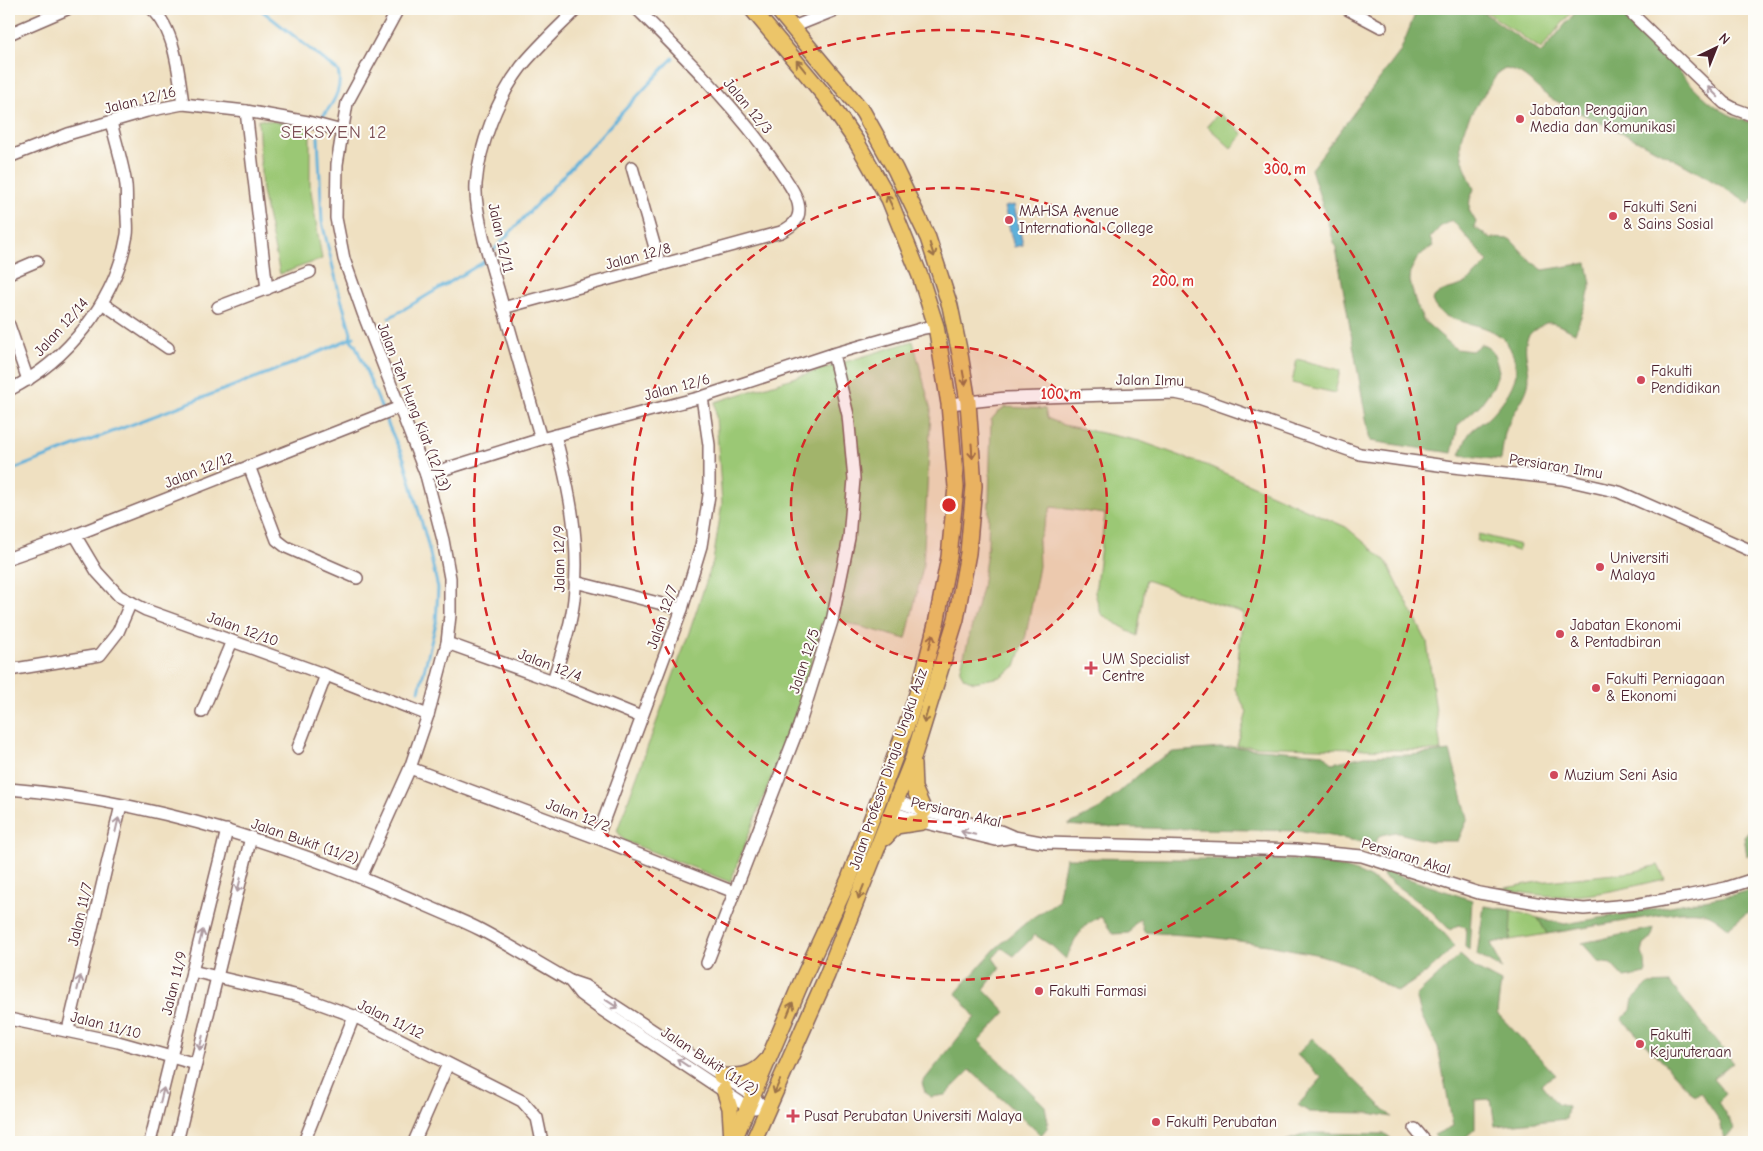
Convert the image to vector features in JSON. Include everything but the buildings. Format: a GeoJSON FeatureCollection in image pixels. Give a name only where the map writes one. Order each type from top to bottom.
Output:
{"type":"FeatureCollection","features":[{"type":"Feature","properties":{"kind":"main road","name":"Jalan Profesor Diraja Ungku Aziz"},"geometry":{"type":"LineString","coordinates":[[733,1142],[803,978],[850,878],[908,722],[923,675],[936,624],[948,557],[956,487],[949,404],[936,326],[920,276],[889,199],[856,141],[824,95],[752,9]]}},
{"type":"Feature","properties":{"kind":"main road","name":"Jalan Profesor Diraja Ungku Aziz"},"geometry":{"type":"LineString","coordinates":[[753,1142],[828,975],[913,758],[956,619],[968,553],[974,486],[968,402],[950,306],[928,238],[895,169],[863,112],[777,9]]}},
{"type":"Feature","properties":{"kind":"main road"},"geometry":{"type":"LineString","coordinates":[[859,851],[893,806],[899,759],[908,722]]}},
{"type":"Feature","properties":{"kind":"main road"},"geometry":{"type":"LineString","coordinates":[[879,847],[896,826],[923,816],[914,788],[912,776],[913,758]]}},
{"type":"Feature","properties":{"kind":"main road"},"geometry":{"type":"LineString","coordinates":[[733,1142],[730,1108],[722,1083],[749,1074],[760,1068],[772,1054]]}},
{"type":"Feature","properties":{"kind":"street"},"geometry":{"type":"LineString","coordinates":[[9,34],[67,9]]}},
{"type":"Feature","properties":{"kind":"street"},"geometry":{"type":"LineString","coordinates":[[152,9],[165,24],[172,45],[180,76],[183,104]]}},
{"type":"Feature","properties":{"kind":"street","name":"Jalan Teh Hung Kiat (12/13)"},"geometry":{"type":"LineString","coordinates":[[361,877],[410,768],[428,715],[447,643],[450,615],[450,578],[443,540],[426,475],[372,340],[344,258],[336,218],[337,164],[347,103],[398,9]]}},
{"type":"Feature","properties":{"kind":"street","name":"Jalan 12/11"},"geometry":{"type":"LineString","coordinates":[[541,439],[484,240],[477,207],[476,184],[483,143],[493,118],[520,69],[577,9]]}},
{"type":"Feature","properties":{"kind":"street","name":"Jalan 12/3"},"geometry":{"type":"LineString","coordinates":[[637,9],[698,71],[748,127],[792,190],[799,208],[798,217],[791,227],[781,232]]}},
{"type":"Feature","properties":{"kind":"street"},"geometry":{"type":"LineString","coordinates":[[793,27],[838,9]]}},
{"type":"Feature","properties":{"kind":"street"},"geometry":{"type":"LineString","coordinates":[[1347,9],[1381,27]]}},
{"type":"Feature","properties":{"kind":"street"},"geometry":{"type":"LineString","coordinates":[[1631,10],[1724,103],[1754,116]]}},
{"type":"Feature","properties":{"kind":"street","name":"Jalan 12/16"},"geometry":{"type":"LineString","coordinates":[[9,157],[68,134],[147,111],[183,104],[246,111],[308,122],[342,131]]}},
{"type":"Feature","properties":{"kind":"street"},"geometry":{"type":"LineString","coordinates":[[246,111],[267,288]]}},
{"type":"Feature","properties":{"kind":"street","name":"Jalan 12/14"},"geometry":{"type":"LineString","coordinates":[[9,390],[40,372],[80,333],[102,303],[116,275],[127,234],[126,186],[111,122]]}},
{"type":"Feature","properties":{"kind":"street"},"geometry":{"type":"LineString","coordinates":[[632,167],[660,265]]}},
{"type":"Feature","properties":{"kind":"street","name":"Jalan 12/8"},"geometry":{"type":"LineString","coordinates":[[503,308],[781,232]]}},
{"type":"Feature","properties":{"kind":"street"},"geometry":{"type":"LineString","coordinates":[[9,273],[37,261]]}},
{"type":"Feature","properties":{"kind":"street"},"geometry":{"type":"LineString","coordinates":[[218,307],[310,272]]}},
{"type":"Feature","properties":{"kind":"street"},"geometry":{"type":"LineString","coordinates":[[102,303],[168,348]]}},
{"type":"Feature","properties":{"kind":"street"},"geometry":{"type":"LineString","coordinates":[[9,325],[28,380]]}},
{"type":"Feature","properties":{"kind":"street","name":"Jalan 12/6"},"geometry":{"type":"LineString","coordinates":[[426,475],[541,439],[702,397],[834,354],[936,326]]}},
{"type":"Feature","properties":{"kind":"street","name":"Jalan 12/5"},"geometry":{"type":"LineString","coordinates":[[707,963],[799,726],[832,621],[850,538],[854,479],[848,414],[834,354]]}},
{"type":"Feature","properties":{"kind":"street","name":"Jalan Ilmu"},"geometry":{"type":"LineString","coordinates":[[949,404],[1006,398],[1175,393],[1199,398],[1370,456]]}},
{"type":"Feature","properties":{"kind":"street","name":"Jalan 12/7"},"geometry":{"type":"LineString","coordinates":[[597,838],[682,609],[701,546],[709,495],[709,445],[702,397]]}},
{"type":"Feature","properties":{"kind":"street","name":"Jalan 12/12"},"geometry":{"type":"LineString","coordinates":[[9,558],[75,535],[400,407]]}},
{"type":"Feature","properties":{"kind":"street","name":"Jalan 12/9"},"geometry":{"type":"LineString","coordinates":[[552,681],[564,645],[574,599],[576,563],[573,513],[556,435]]}},
{"type":"Feature","properties":{"kind":"street","name":"Persiaran Ilmu"},"geometry":{"type":"LineString","coordinates":[[1370,456],[1562,478],[1590,485],[1631,496],[1754,552]]}},
{"type":"Feature","properties":{"kind":"street"},"geometry":{"type":"LineString","coordinates":[[249,466],[277,540],[286,547],[357,578]]}},
{"type":"Feature","properties":{"kind":"street","name":"Jalan 12/10"},"geometry":{"type":"LineString","coordinates":[[75,535],[97,572],[119,596],[146,610],[326,675],[428,715]]}},
{"type":"Feature","properties":{"kind":"street"},"geometry":{"type":"LineString","coordinates":[[575,582],[682,609]]}},
{"type":"Feature","properties":{"kind":"street"},"geometry":{"type":"LineString","coordinates":[[9,670],[100,654],[118,632],[131,602]]}},
{"type":"Feature","properties":{"kind":"street"},"geometry":{"type":"LineString","coordinates":[[202,712],[232,641]]}},
{"type":"Feature","properties":{"kind":"street","name":"Jalan 12/4"},"geometry":{"type":"LineString","coordinates":[[447,643],[552,681],[641,717]]}},
{"type":"Feature","properties":{"kind":"street"},"geometry":{"type":"LineString","coordinates":[[298,748],[326,675]]}},
{"type":"Feature","properties":{"kind":"street","name":"Jalan 12/2"},"geometry":{"type":"LineString","coordinates":[[410,768],[734,892]]}},
{"type":"Feature","properties":{"kind":"street","name":"Jalan Bukit (11/2)"},"geometry":{"type":"LineString","coordinates":[[9,790],[48,792],[227,830],[361,877],[481,930],[570,981],[585,986],[722,1083],[767,1111]]}},
{"type":"Feature","properties":{"kind":"street","name":"Jalan 11/7"},"geometry":{"type":"LineString","coordinates":[[68,1030],[121,806]]}},
{"type":"Feature","properties":{"kind":"street","name":"Persiaran Akal"},"geometry":{"type":"LineString","coordinates":[[893,806],[996,840],[1014,837],[1046,843],[1296,850],[1362,856],[1479,894],[1548,906],[1584,909],[1639,904],[1726,888],[1754,879]]}},
{"type":"Feature","properties":{"kind":"street","name":"Jalan 11/9"},"geometry":{"type":"LineString","coordinates":[[150,1142],[227,830]]}},
{"type":"Feature","properties":{"kind":"street"},"geometry":{"type":"LineString","coordinates":[[177,1142],[251,837]]}},
{"type":"Feature","properties":{"kind":"street","name":"Jalan 11/12"},"geometry":{"type":"LineString","coordinates":[[192,971],[299,996],[354,1016],[522,1101],[537,1118],[542,1142]]}},
{"type":"Feature","properties":{"kind":"street"},"geometry":{"type":"LineString","coordinates":[[304,1142],[354,1016]]}},
{"type":"Feature","properties":{"kind":"street","name":"Jalan 11/10"},"geometry":{"type":"LineString","coordinates":[[9,1019],[68,1030],[196,1064]]}},
{"type":"Feature","properties":{"kind":"street"},"geometry":{"type":"LineString","coordinates":[[414,1142],[448,1064]]}},
{"type":"Feature","properties":{"kind":"street"},"geometry":{"type":"LineString","coordinates":[[1415,1129],[1426,1142]]}},
{"type":"Feature","properties":{"kind":"green space"},"geometry":{"type":"Polygon","coordinates":[[[1417,9],[1475,9],[1486,14],[1541,53],[1573,15],[1581,9],[1617,9],[1707,99],[1728,114],[1754,123],[1754,198],[1749,204],[1680,162],[1552,99],[1519,73],[1505,69],[1497,74],[1466,124],[1460,146],[1462,158],[1474,189],[1470,199],[1469,210],[1476,222],[1474,227],[1490,238],[1510,239],[1532,262],[1543,270],[1587,263],[1591,284],[1575,333],[1557,324],[1546,323],[1530,334],[1526,341],[1529,381],[1523,398],[1507,427],[1501,460],[1460,455],[1471,432],[1491,415],[1504,399],[1512,386],[1516,369],[1513,355],[1506,342],[1495,333],[1483,327],[1458,321],[1447,316],[1438,310],[1432,300],[1439,293],[1463,285],[1488,262],[1452,220],[1440,227],[1430,238],[1433,246],[1417,259],[1411,270],[1410,281],[1415,301],[1423,320],[1456,349],[1472,351],[1481,344],[1490,349],[1495,357],[1499,371],[1493,387],[1480,405],[1458,425],[1452,453],[1370,441],[1336,248],[1311,169],[1400,52],[1417,9]]]}},
{"type":"Feature","properties":{"kind":"green space"},"geometry":{"type":"Polygon","coordinates":[[[1482,9],[1576,9],[1541,49],[1482,9]]]}},
{"type":"Feature","properties":{"kind":"green space"},"geometry":{"type":"Polygon","coordinates":[[[1219,113],[1243,134],[1231,148],[1207,126],[1219,113]]]}},
{"type":"Feature","properties":{"kind":"green space"},"geometry":{"type":"Polygon","coordinates":[[[258,119],[310,127],[310,185],[322,259],[280,274],[262,191],[258,119]]]}},
{"type":"Feature","properties":{"kind":"green space"},"geometry":{"type":"Polygon","coordinates":[[[913,341],[931,410],[923,567],[906,639],[825,617],[792,725],[730,882],[625,841],[617,831],[713,561],[722,504],[715,402],[913,341]]]}},
{"type":"Feature","properties":{"kind":"green space"},"geometry":{"type":"Polygon","coordinates":[[[1297,359],[1340,370],[1335,393],[1292,383],[1297,359]]]}},
{"type":"Feature","properties":{"kind":"green space"},"geometry":{"type":"Polygon","coordinates":[[[1005,407],[1045,409],[1047,418],[1063,425],[1140,441],[1211,467],[1346,527],[1386,561],[1427,642],[1441,751],[1237,746],[1247,712],[1235,689],[1243,613],[1146,580],[1137,636],[1101,614],[1095,593],[1105,514],[1051,507],[1038,541],[1039,566],[1026,635],[1016,666],[1000,677],[974,682],[964,678],[960,671],[982,588],[988,543],[991,420],[1005,407]]]}},
{"type":"Feature","properties":{"kind":"green space"},"geometry":{"type":"Polygon","coordinates":[[[1479,534],[1520,545],[1518,551],[1477,541],[1479,534]]]}},
{"type":"Feature","properties":{"kind":"green space"},"geometry":{"type":"Polygon","coordinates":[[[1232,747],[1324,754],[1332,763],[1365,756],[1410,755],[1450,751],[1468,818],[1458,841],[1429,841],[1395,832],[1381,835],[1373,844],[1303,831],[1068,825],[1100,809],[1151,764],[1173,752],[1232,747]]]}},
{"type":"Feature","properties":{"kind":"green space"},"geometry":{"type":"Polygon","coordinates":[[[1754,825],[1754,851],[1747,856],[1744,836],[1754,825]]]}},
{"type":"Feature","properties":{"kind":"green space"},"geometry":{"type":"Polygon","coordinates":[[[1066,858],[1299,860],[1337,866],[1370,878],[1397,895],[1425,915],[1447,936],[1454,946],[1427,972],[1397,992],[1352,965],[1320,955],[1268,945],[1209,937],[1144,932],[1140,919],[1129,933],[1113,934],[1101,917],[1094,920],[1079,934],[1066,959],[1052,946],[1035,935],[1014,956],[1002,948],[993,958],[1000,968],[984,989],[1006,1012],[979,1041],[1045,1106],[1048,1122],[1047,1128],[1041,1135],[970,1070],[945,1095],[931,1097],[925,1092],[922,1083],[975,1017],[956,993],[996,948],[1029,920],[1058,901],[1066,858]]]}},
{"type":"Feature","properties":{"kind":"green space"},"geometry":{"type":"Polygon","coordinates":[[[1658,865],[1665,879],[1593,894],[1552,896],[1500,889],[1538,882],[1633,872],[1658,865]]]}},
{"type":"Feature","properties":{"kind":"green space"},"geometry":{"type":"Polygon","coordinates":[[[1382,870],[1472,900],[1469,950],[1465,947],[1466,927],[1458,925],[1450,930],[1430,910],[1384,877],[1382,870]]]}},
{"type":"Feature","properties":{"kind":"green space"},"geometry":{"type":"Polygon","coordinates":[[[1754,889],[1754,907],[1728,928],[1706,914],[1679,912],[1547,934],[1538,918],[1565,924],[1733,895],[1754,889]]]}},
{"type":"Feature","properties":{"kind":"green space"},"geometry":{"type":"Polygon","coordinates":[[[1484,906],[1511,910],[1510,940],[1491,943],[1502,969],[1477,955],[1484,906]]]}},
{"type":"Feature","properties":{"kind":"green space"},"geometry":{"type":"Polygon","coordinates":[[[1511,910],[1538,918],[1547,934],[1510,940],[1511,910]]]}},
{"type":"Feature","properties":{"kind":"green space"},"geometry":{"type":"Polygon","coordinates":[[[1654,928],[1651,939],[1644,945],[1642,953],[1646,974],[1624,978],[1611,964],[1599,962],[1582,943],[1654,928]]]}},
{"type":"Feature","properties":{"kind":"green space"},"geometry":{"type":"Polygon","coordinates":[[[1460,955],[1475,968],[1501,982],[1497,1013],[1556,1075],[1541,1084],[1557,1104],[1568,1107],[1566,1119],[1495,1126],[1491,1099],[1475,1100],[1475,1129],[1460,1142],[1440,1142],[1434,1135],[1453,1126],[1438,1047],[1422,1017],[1416,996],[1460,955]]]}},
{"type":"Feature","properties":{"kind":"green space"},"geometry":{"type":"Polygon","coordinates":[[[1670,983],[1733,1062],[1713,1079],[1726,1094],[1718,1102],[1735,1129],[1724,1139],[1720,1121],[1700,1092],[1695,1096],[1622,1019],[1631,1010],[1633,999],[1648,984],[1670,983]]]}},
{"type":"Feature","properties":{"kind":"green space"},"geometry":{"type":"Polygon","coordinates":[[[1312,1038],[1392,1117],[1370,1113],[1309,1112],[1298,1105],[1322,1078],[1297,1055],[1312,1038]]]}},
{"type":"Feature","properties":{"kind":"green space"},"geometry":{"type":"Polygon","coordinates":[[[1309,1133],[1384,1134],[1392,1140],[1390,1142],[1284,1142],[1309,1133]]]}},
{"type":"Feature","properties":{"kind":"water"},"geometry":{"type":"Polygon","coordinates":[[[1014,205],[1023,245],[1014,247],[1004,207],[1014,205]]]}},
{"type":"Feature","properties":{"kind":"waterway"},"geometry":{"type":"LineString","coordinates":[[260,9],[338,71],[338,89],[323,116]]}},
{"type":"Feature","properties":{"kind":"waterway"},"geometry":{"type":"LineString","coordinates":[[491,253],[673,58]]}},
{"type":"Feature","properties":{"kind":"waterway"},"geometry":{"type":"LineString","coordinates":[[318,137],[322,222],[351,333],[350,339],[355,344],[382,409]]}},
{"type":"Feature","properties":{"kind":"waterway"},"geometry":{"type":"LineString","coordinates":[[389,318],[482,263],[487,258]]}},
{"type":"Feature","properties":{"kind":"waterway"},"geometry":{"type":"LineString","coordinates":[[9,471],[289,365],[354,337]]}},
{"type":"Feature","properties":{"kind":"waterway"},"geometry":{"type":"LineString","coordinates":[[386,420],[404,459],[438,588],[436,623],[419,691]]}},
{"type":"Feature","properties":{"kind":"place","name":"Jabatan Pengajian Media dan Komunikasi"},"geometry":{"type":"Point","coordinates":[1520,119]}},
{"type":"Feature","properties":{"kind":"place","name":"Fakulti Seni & Sains Sosial"},"geometry":{"type":"Point","coordinates":[1613,216]}},
{"type":"Feature","properties":{"kind":"place","name":"MAHSA Avenue International College"},"geometry":{"type":"Point","coordinates":[1009,220]}},
{"type":"Feature","properties":{"kind":"place","name":"Fakulti Pendidikan"},"geometry":{"type":"Point","coordinates":[1641,380]}},
{"type":"Feature","properties":{"kind":"place","name":"Universiti Malaya"},"geometry":{"type":"Point","coordinates":[1600,567]}},
{"type":"Feature","properties":{"kind":"place","name":"Jabatan Ekonomi & Pentadbiran"},"geometry":{"type":"Point","coordinates":[1560,634]}},
{"type":"Feature","properties":{"kind":"place","name":"UM Specialist Centre"},"geometry":{"type":"Point","coordinates":[1091,668]}},
{"type":"Feature","properties":{"kind":"place","name":"Fakulti Perniagaan & Ekonomi"},"geometry":{"type":"Point","coordinates":[1596,688]}},
{"type":"Feature","properties":{"kind":"place","name":"Muzium Seni Asia"},"geometry":{"type":"Point","coordinates":[1554,775]}},
{"type":"Feature","properties":{"kind":"place","name":"Fakulti Farmasi"},"geometry":{"type":"Point","coordinates":[1039,991]}},
{"type":"Feature","properties":{"kind":"place","name":"Fakulti Kejuruteraan"},"geometry":{"type":"Point","coordinates":[1640,1044]}},
{"type":"Feature","properties":{"kind":"place","name":"Pusat Perubatan Universiti Malaya"},"geometry":{"type":"Point","coordinates":[793,1116]}},
{"type":"Feature","properties":{"kind":"place","name":"Fakulti Perubatan"},"geometry":{"type":"Point","coordinates":[1156,1122]}},
{"type":"Feature","properties":{"kind":"district","name":"SEKSYEN 12"},"geometry":{"type":"Point","coordinates":[334,132]}}]}
